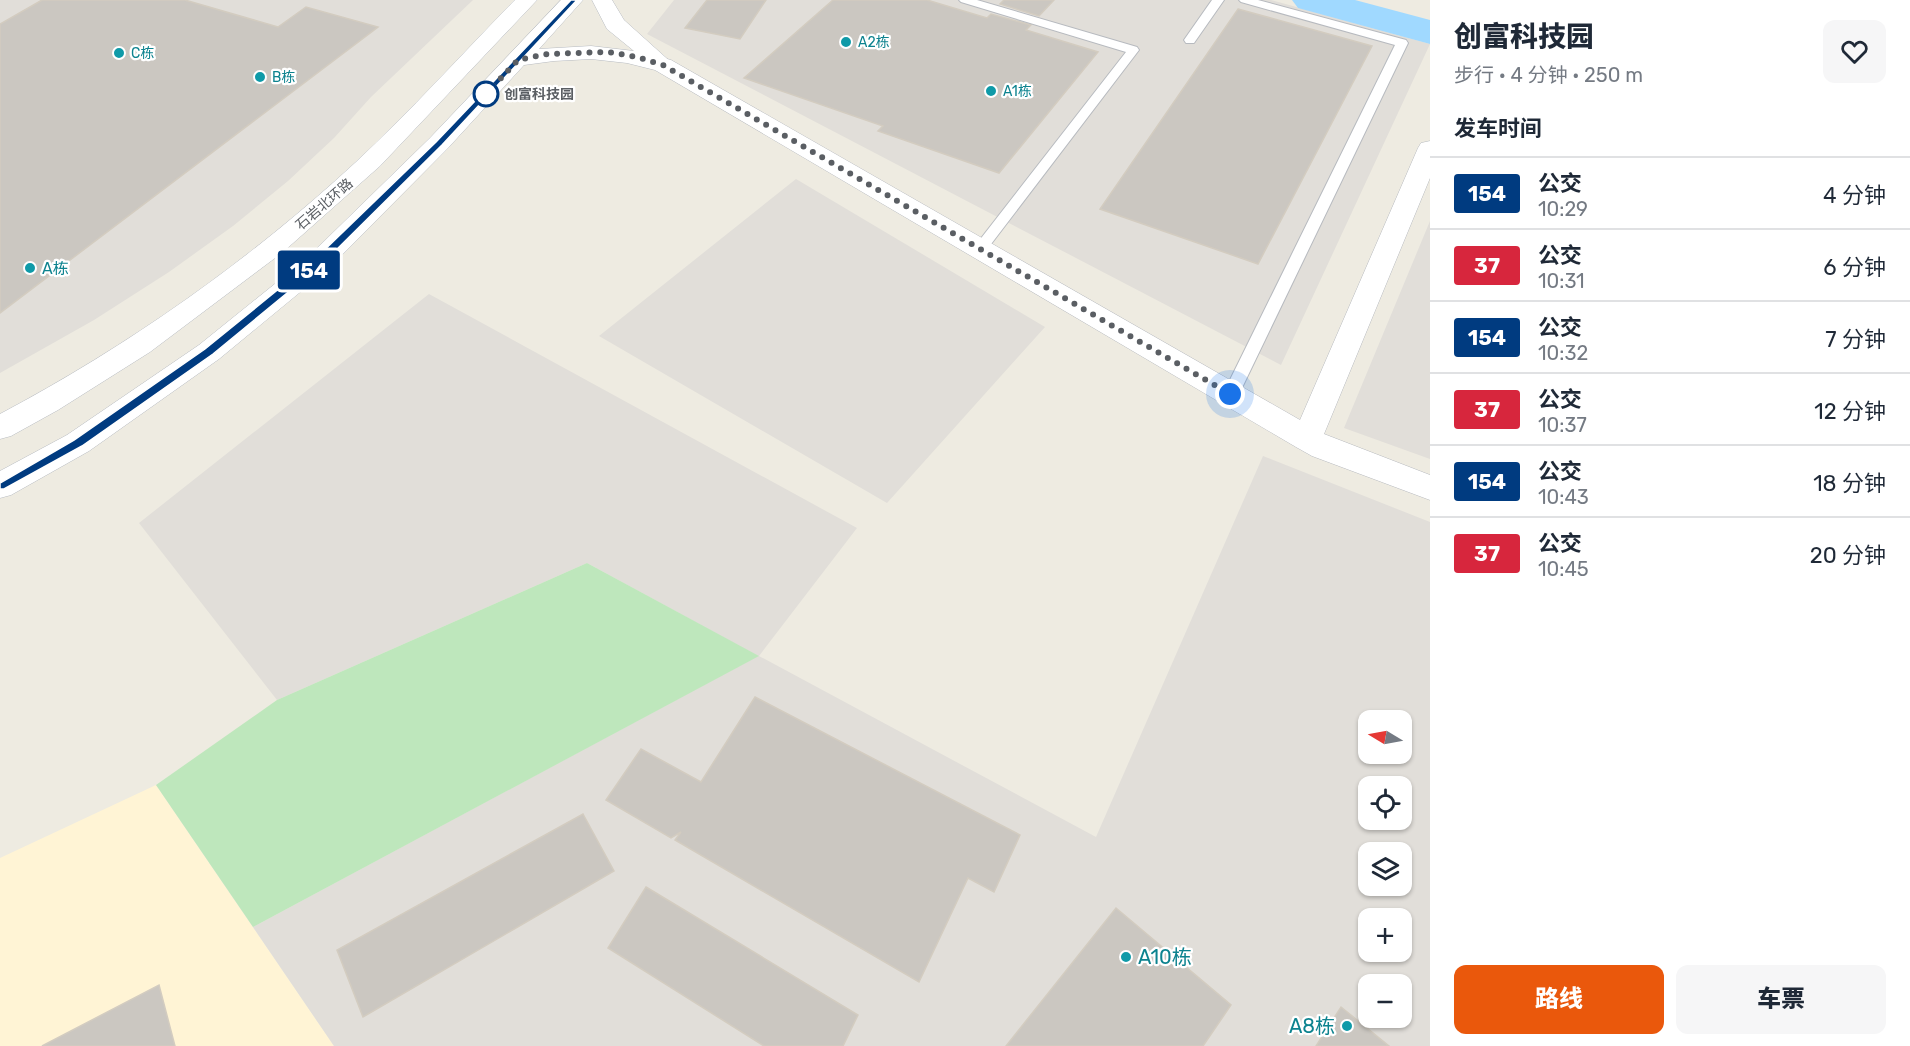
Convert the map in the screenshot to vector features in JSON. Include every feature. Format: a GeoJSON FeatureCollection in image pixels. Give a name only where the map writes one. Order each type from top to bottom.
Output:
{"type":"FeatureCollection","features":[{"type":"Feature","properties":{"kind":"main road","name":"石岩北环路"},"geometry":{"type":"LineString","coordinates":[[0,428],[38,409],[124,356],[199,303],[299,227],[358,174],[527,0]]}},
{"type":"Feature","properties":{"kind":"main road"},"geometry":{"type":"LineString","coordinates":[[0,486],[78,443],[209,352],[317,264],[439,143],[573,0]]}},
{"type":"Feature","properties":{"kind":"main road"},"geometry":{"type":"LineString","coordinates":[[602,0],[615,24],[663,65],[1323,448],[1430,488]]}},
{"type":"Feature","properties":{"kind":"main road"},"geometry":{"type":"LineString","coordinates":[[518,60],[547,54],[608,52],[637,57],[663,65]]}},
{"type":"Feature","properties":{"kind":"main road"},"geometry":{"type":"LineString","coordinates":[[1307,439],[1430,148]]}},
{"type":"Feature","properties":{"kind":"lane"},"geometry":{"type":"LineString","coordinates":[[964,0],[1133,50],[980,249]]}},
{"type":"Feature","properties":{"kind":"lane"},"geometry":{"type":"LineString","coordinates":[[1190,40],[1218,0]]}},
{"type":"Feature","properties":{"kind":"lane"},"geometry":{"type":"LineString","coordinates":[[1230,394],[1402,43],[1245,0]]}},
{"type":"Feature","properties":{"kind":"shaded area"},"geometry":{"type":"Polygon","coordinates":[[[0,0],[473,0],[371,97],[334,138],[288,181],[233,226],[169,272],[94,320],[0,373],[0,0]]]}},
{"type":"Feature","properties":{"kind":"shaded area"},"geometry":{"type":"Polygon","coordinates":[[[674,0],[1271,0],[1430,44],[1281,365],[647,34],[674,0]]]}},
{"type":"Feature","properties":{"kind":"shaded area"},"geometry":{"type":"Polygon","coordinates":[[[796,179],[1045,327],[887,503],[599,336],[796,179]]]}},
{"type":"Feature","properties":{"kind":"shaded area"},"geometry":{"type":"Polygon","coordinates":[[[1430,221],[1430,459],[1344,428],[1430,221]]]}},
{"type":"Feature","properties":{"kind":"shaded area"},"geometry":{"type":"Polygon","coordinates":[[[429,294],[857,528],[759,656],[1096,837],[1263,456],[1430,522],[1430,1046],[334,1046],[253,927],[758,656],[587,563],[277,700],[139,523],[429,294]]]}},
{"type":"Feature","properties":{"kind":"shaded area"},"geometry":{"type":"Polygon","coordinates":[[[156,785],[334,1046],[0,1046],[0,858],[156,785]]]}},
{"type":"Feature","properties":{"kind":"green space"},"geometry":{"type":"Polygon","coordinates":[[[587,563],[759,656],[253,927],[156,785],[277,700],[587,563]]]}},
{"type":"Feature","properties":{"kind":"building"},"geometry":{"type":"Polygon","coordinates":[[[42,0],[185,0],[278,27],[306,7],[378,27],[0,313],[0,24],[42,0]]]}},
{"type":"Feature","properties":{"kind":"building"},"geometry":{"type":"Polygon","coordinates":[[[707,0],[766,0],[740,39],[685,28],[707,0]]]}},
{"type":"Feature","properties":{"kind":"building"},"geometry":{"type":"Polygon","coordinates":[[[833,0],[927,0],[987,18],[991,14],[1031,25],[1026,30],[1098,52],[999,173],[878,131],[883,126],[744,78],[833,0]]]}},
{"type":"Feature","properties":{"kind":"building"},"geometry":{"type":"Polygon","coordinates":[[[1004,0],[1054,0],[1039,16],[1000,4],[1004,0]]]}},
{"type":"Feature","properties":{"kind":"building"},"geometry":{"type":"Polygon","coordinates":[[[1238,9],[1372,46],[1258,264],[1100,209],[1238,9]]]}},
{"type":"Feature","properties":{"kind":"building"},"geometry":{"type":"Polygon","coordinates":[[[755,697],[1020,835],[994,892],[968,878],[919,982],[675,840],[681,832],[671,838],[606,800],[641,749],[701,782],[755,697]]]}},
{"type":"Feature","properties":{"kind":"building"},"geometry":{"type":"Polygon","coordinates":[[[583,814],[614,871],[363,1017],[337,950],[583,814]]]}},
{"type":"Feature","properties":{"kind":"building"},"geometry":{"type":"Polygon","coordinates":[[[646,887],[858,1015],[843,1046],[764,1046],[608,948],[646,887]]]}},
{"type":"Feature","properties":{"kind":"building","name":"A10栋"},"geometry":{"type":"Polygon","coordinates":[[[1116,908],[1231,1005],[1203,1046],[1006,1046],[1116,908]]]}},
{"type":"Feature","properties":{"kind":"building"},"geometry":{"type":"Polygon","coordinates":[[[159,985],[175,1046],[42,1046],[159,985]]]}},
{"type":"Feature","properties":{"kind":"building","name":"A8栋"},"geometry":{"type":"Polygon","coordinates":[[[1341,1007],[1358,1021],[1358,1028],[1367,1028],[1389,1046],[1316,1046],[1341,1007]]]}},
{"type":"Feature","properties":{"kind":"waterway"},"geometry":{"type":"LineString","coordinates":[[1311,0],[1430,32]]}},
{"type":"Feature","properties":{"kind":"bus line","name":"154"},"geometry":{"type":"LineString","coordinates":[[0,486],[78,443],[209,352],[317,264],[439,143],[573,0]]}},
{"type":"Feature","properties":{"kind":"place","name":"A2栋"},"geometry":{"type":"Point","coordinates":[846,42]}},
{"type":"Feature","properties":{"kind":"place","name":"C栋"},"geometry":{"type":"Point","coordinates":[119,53]}},
{"type":"Feature","properties":{"kind":"place","name":"B栋"},"geometry":{"type":"Point","coordinates":[260,77]}},
{"type":"Feature","properties":{"kind":"place","name":"A1栋"},"geometry":{"type":"Point","coordinates":[991,91]}},
{"type":"Feature","properties":{"kind":"place","name":"创富科技园"},"geometry":{"type":"Point","coordinates":[486,94]}},
{"type":"Feature","properties":{"kind":"place","name":"A栋"},"geometry":{"type":"Point","coordinates":[30,268]}},
{"type":"Feature","properties":{"kind":"place","name":"A10栋"},"geometry":{"type":"Point","coordinates":[1126,957]}},
{"type":"Feature","properties":{"kind":"place","name":"A8栋"},"geometry":{"type":"Point","coordinates":[1347,1026]}},
{"type":"Feature","properties":{"kind":"route"},"geometry":{"type":"LineString","coordinates":[[486,94],[518,60],[547,54],[578,51],[608,52],[637,57],[663,65],[1230,394]]}}]}
